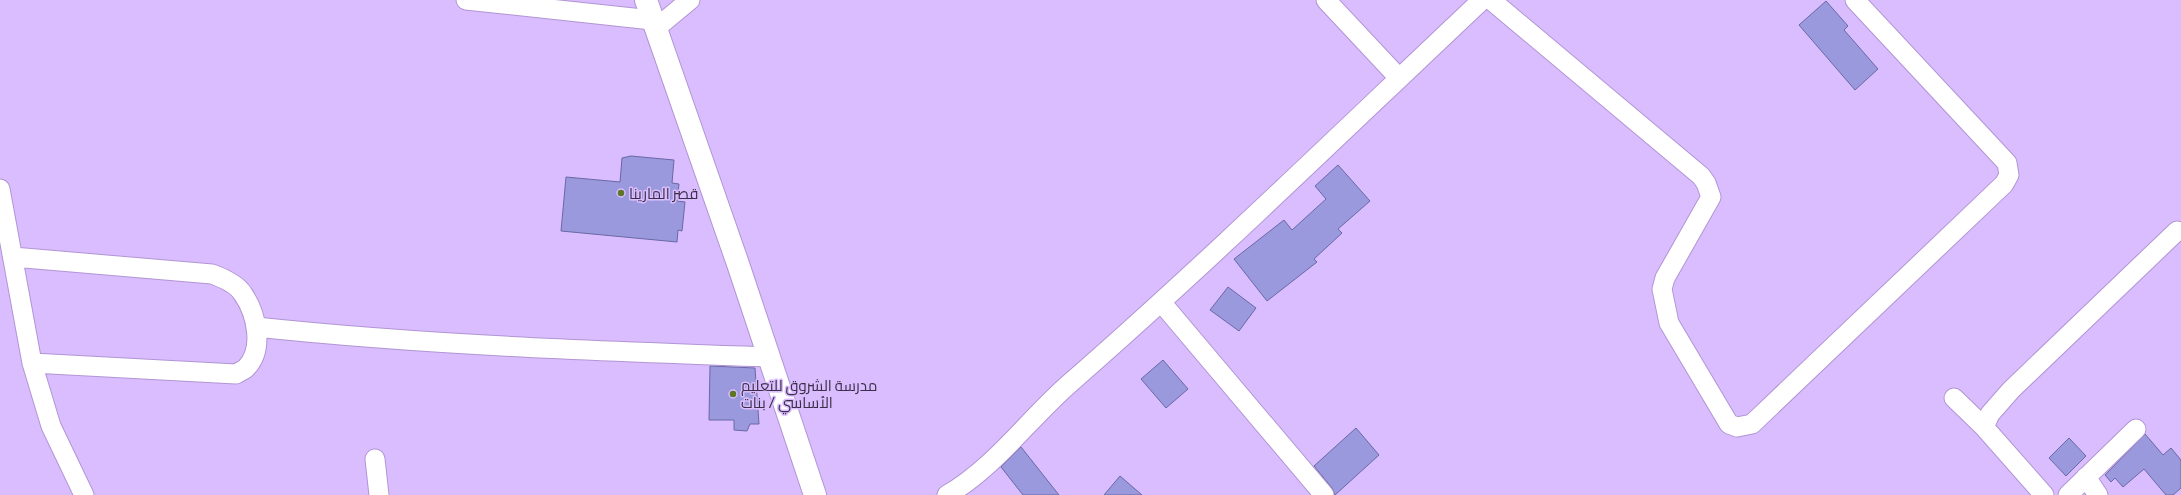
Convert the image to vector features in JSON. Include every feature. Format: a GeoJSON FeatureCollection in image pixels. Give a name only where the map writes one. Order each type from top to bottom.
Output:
{"type":"FeatureCollection","features":[{"type":"Feature","properties":{"kind":"main road"},"geometry":{"type":"LineString","coordinates":[[646,0],[653,25],[738,264],[815,495]]}},
{"type":"Feature","properties":{"kind":"street"},"geometry":{"type":"LineString","coordinates":[[466,0],[653,25],[690,0]]}},
{"type":"Feature","properties":{"kind":"street"},"geometry":{"type":"LineString","coordinates":[[1326,0],[1400,78]]}},
{"type":"Feature","properties":{"kind":"street"},"geometry":{"type":"LineString","coordinates":[[947,495],[965,484],[985,468],[1058,394],[1161,302],[1482,0]]}},
{"type":"Feature","properties":{"kind":"street"},"geometry":{"type":"LineString","coordinates":[[1491,0],[1706,183],[1711,197],[1664,278],[1662,289],[1669,323],[1729,424],[1737,427],[1752,424],[2004,184],[2009,175],[2007,163],[1855,0]]}},
{"type":"Feature","properties":{"kind":"street"},"geometry":{"type":"LineString","coordinates":[[0,189],[3,220],[13,257],[32,363],[51,426],[84,495]]}},
{"type":"Feature","properties":{"kind":"street"},"geometry":{"type":"LineString","coordinates":[[1984,428],[1990,414],[2011,390],[2177,231]]}},
{"type":"Feature","properties":{"kind":"street"},"geometry":{"type":"LineString","coordinates":[[13,257],[212,274],[225,278],[243,293],[252,312],[256,327],[257,336],[254,353],[247,367],[236,374],[32,363]]}},
{"type":"Feature","properties":{"kind":"street"},"geometry":{"type":"LineString","coordinates":[[1161,302],[1324,495]]}},
{"type":"Feature","properties":{"kind":"street"},"geometry":{"type":"LineString","coordinates":[[256,327],[323,334],[447,343],[595,351],[769,357]]}},
{"type":"Feature","properties":{"kind":"street"},"geometry":{"type":"LineString","coordinates":[[1954,398],[1984,428],[2044,495]]}},
{"type":"Feature","properties":{"kind":"street"},"geometry":{"type":"LineString","coordinates":[[2068,495],[2136,429]]}},
{"type":"Feature","properties":{"kind":"street"},"geometry":{"type":"LineString","coordinates":[[375,459],[380,495]]}},
{"type":"Feature","properties":{"kind":"street"},"geometry":{"type":"LineString","coordinates":[[2086,477],[2098,495]]}},
{"type":"Feature","properties":{"kind":"building"},"geometry":{"type":"Polygon","coordinates":[[[1826,1],[1848,26],[1844,30],[1878,69],[1855,90],[1799,25],[1826,1]]]}},
{"type":"Feature","properties":{"kind":"building","name":"قصر المارينا"},"geometry":{"type":"Polygon","coordinates":[[[631,156],[674,160],[672,183],[679,184],[677,201],[685,202],[682,231],[678,230],[677,242],[561,231],[566,177],[620,182],[622,158],[631,156]]]}},
{"type":"Feature","properties":{"kind":"building"},"geometry":{"type":"Polygon","coordinates":[[[1338,165],[1370,201],[1338,229],[1342,233],[1314,259],[1317,262],[1267,301],[1234,259],[1284,220],[1292,230],[1326,199],[1315,186],[1338,165]]]}},
{"type":"Feature","properties":{"kind":"building"},"geometry":{"type":"Polygon","coordinates":[[[1228,287],[1256,308],[1239,331],[1210,310],[1228,287]]]}},
{"type":"Feature","properties":{"kind":"building"},"geometry":{"type":"Polygon","coordinates":[[[1163,360],[1188,389],[1166,408],[1141,379],[1163,360]]]}},
{"type":"Feature","properties":{"kind":"building","name":"مدرسة الشروق للتعليم الأساسي / بنات"},"geometry":{"type":"Polygon","coordinates":[[[710,366],[755,368],[759,424],[750,424],[747,431],[734,430],[734,420],[709,420],[710,366]]]}},
{"type":"Feature","properties":{"kind":"building"},"geometry":{"type":"Polygon","coordinates":[[[1356,428],[1379,455],[1335,495],[1332,488],[1314,466],[1356,428]]]}},
{"type":"Feature","properties":{"kind":"building"},"geometry":{"type":"Polygon","coordinates":[[[2145,434],[2163,455],[2171,448],[2181,460],[2181,488],[2173,495],[2166,495],[2144,469],[2123,487],[2115,478],[2111,482],[2105,475],[2145,434]]]}},
{"type":"Feature","properties":{"kind":"building"},"geometry":{"type":"Polygon","coordinates":[[[2069,438],[2086,456],[2066,476],[2049,458],[2069,438]]]}},
{"type":"Feature","properties":{"kind":"building"},"geometry":{"type":"Polygon","coordinates":[[[1021,447],[1059,495],[1023,495],[1001,467],[1021,447]]]}},
{"type":"Feature","properties":{"kind":"building"},"geometry":{"type":"Polygon","coordinates":[[[1120,476],[1142,495],[1104,495],[1120,476]]]}},
{"type":"Feature","properties":{"kind":"place","name":"قصر المارينا"},"geometry":{"type":"Point","coordinates":[621,193]}},
{"type":"Feature","properties":{"kind":"place","name":"مدرسة الشروق للتعليم الأساسي / بنات"},"geometry":{"type":"Point","coordinates":[733,394]}}]}
